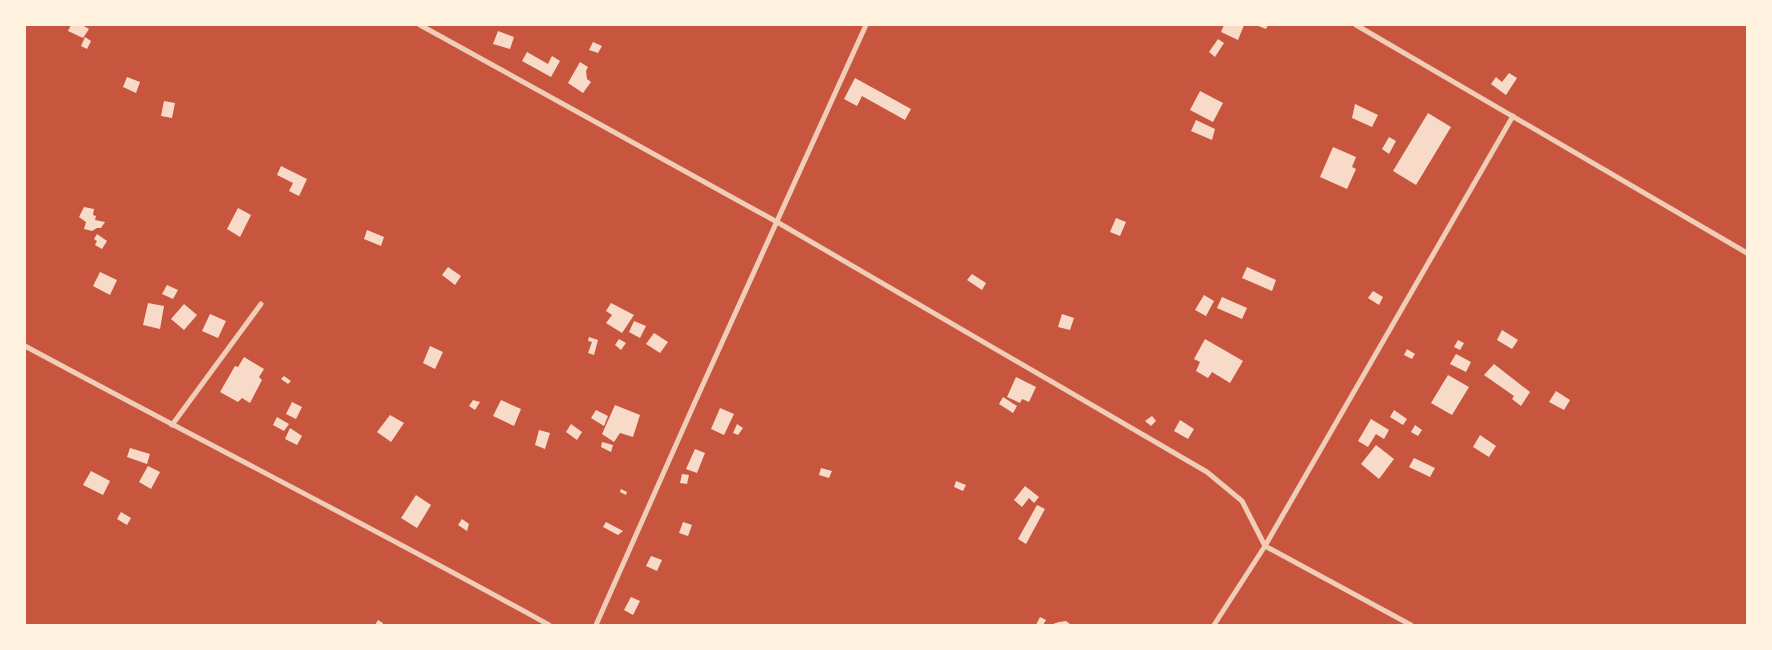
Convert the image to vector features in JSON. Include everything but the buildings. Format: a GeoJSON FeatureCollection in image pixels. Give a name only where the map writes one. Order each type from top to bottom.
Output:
{"type":"FeatureCollection","features":[{"type":"Feature","properties":{"kind":"street"},"geometry":{"type":"LineString","coordinates":[[420,25],[777,222],[1207,472],[1242,501],[1265,546],[1411,625]]}},
{"type":"Feature","properties":{"kind":"street"},"geometry":{"type":"LineString","coordinates":[[596,625],[866,25]]}},
{"type":"Feature","properties":{"kind":"street"},"geometry":{"type":"LineString","coordinates":[[1356,25],[1747,253]]}},
{"type":"Feature","properties":{"kind":"street"},"geometry":{"type":"LineString","coordinates":[[1214,625],[1265,546],[1513,116]]}},
{"type":"Feature","properties":{"kind":"street"},"geometry":{"type":"LineString","coordinates":[[172,425],[261,304]]}},
{"type":"Feature","properties":{"kind":"street"},"geometry":{"type":"LineString","coordinates":[[25,346],[172,425],[421,554],[549,625]]}}]}
